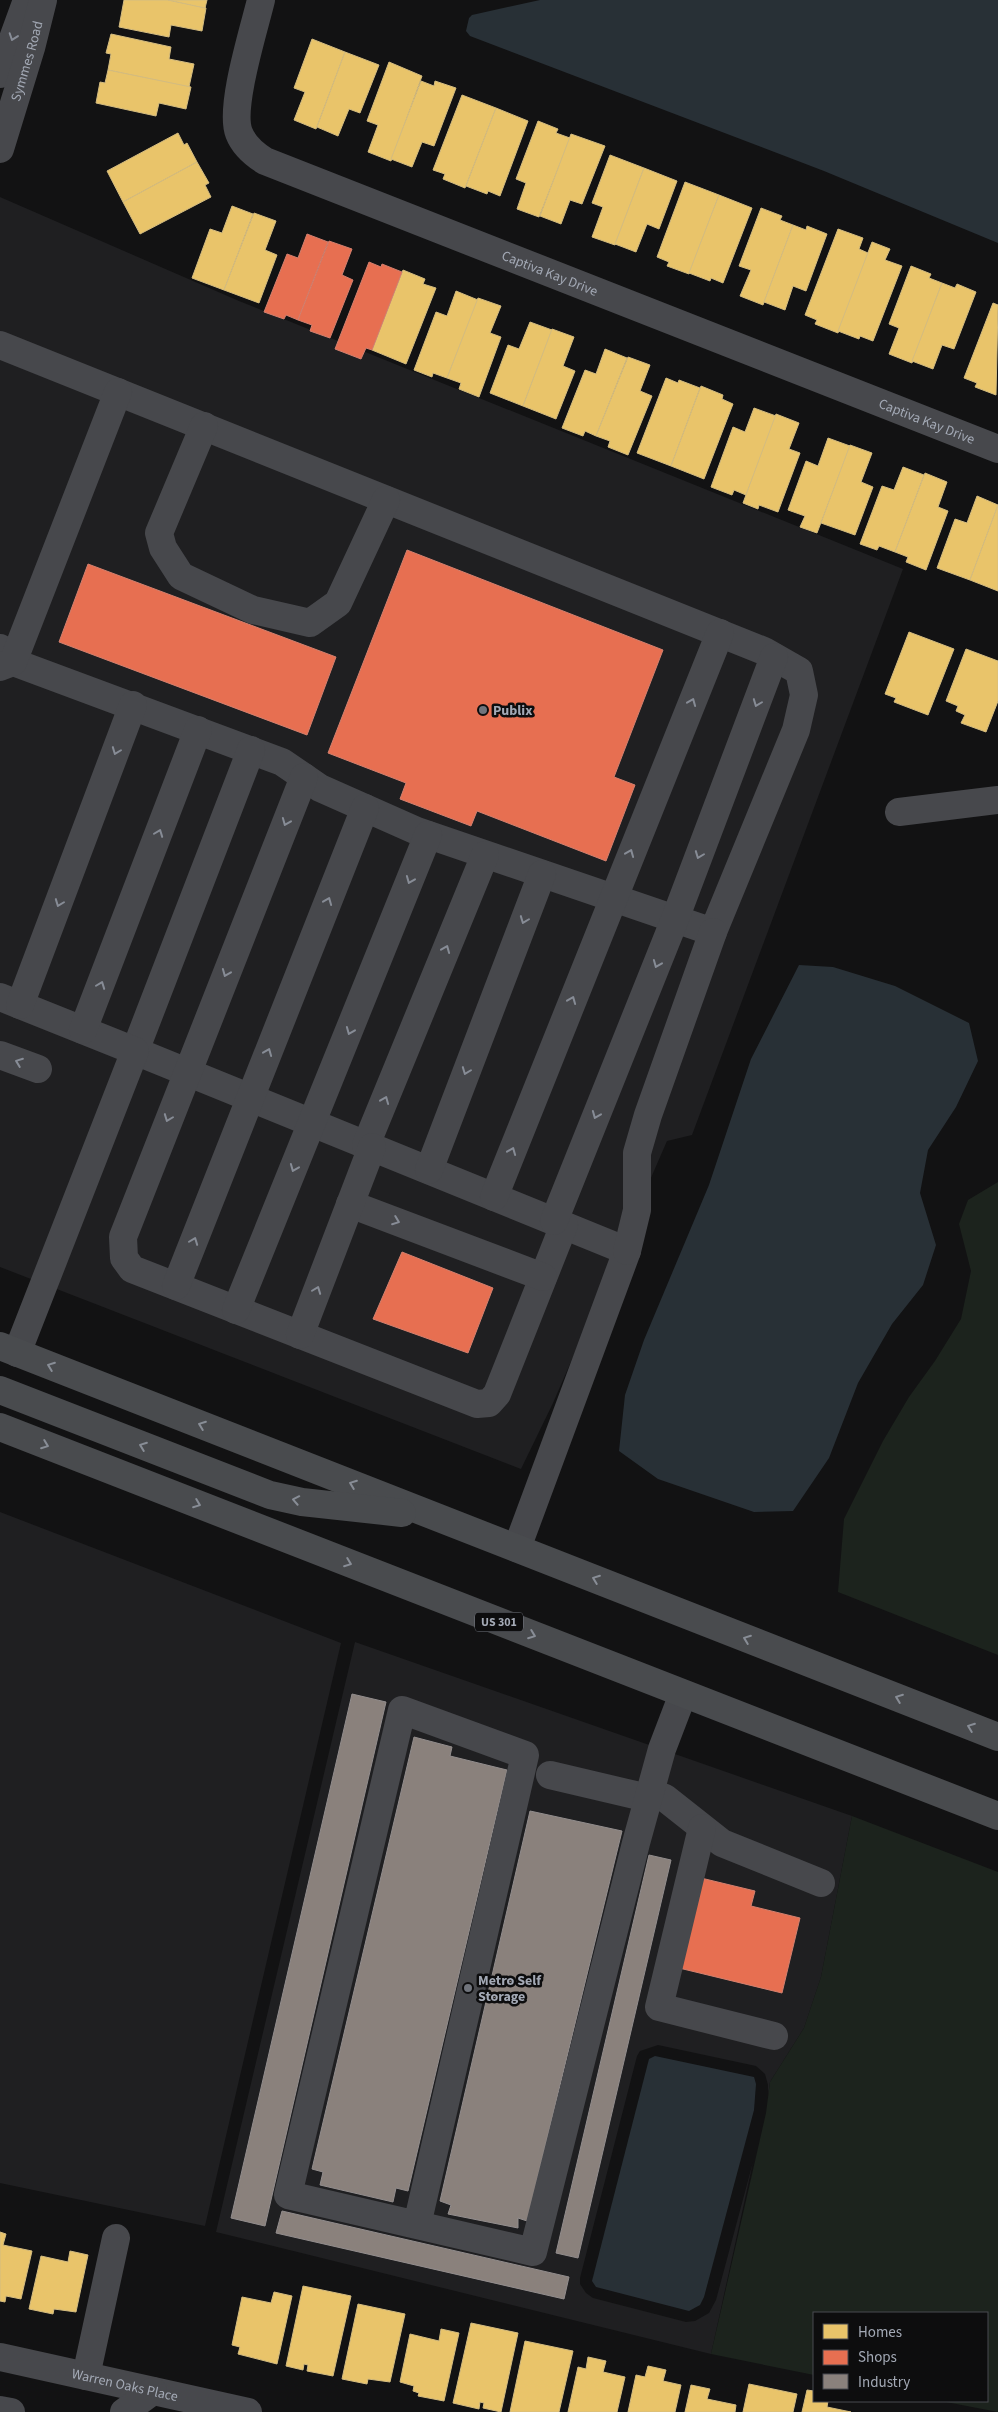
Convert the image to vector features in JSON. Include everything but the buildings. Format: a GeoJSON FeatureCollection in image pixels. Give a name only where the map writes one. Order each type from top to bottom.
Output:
{"type":"FeatureCollection","features":[{"type":"Feature","properties":{"kind":"main road"},"geometry":{"type":"LineString","coordinates":[[8,1349],[998,1737]]}},
{"type":"Feature","properties":{"kind":"main road"},"geometry":{"type":"LineString","coordinates":[[0,1390],[270,1495],[337,1506],[431,1514]]}},
{"type":"Feature","properties":{"kind":"main road","name":"US 301"},"geometry":{"type":"LineString","coordinates":[[0,1427],[998,1816]]}},
{"type":"Feature","properties":{"kind":"street","name":"Symmes Road"},"geometry":{"type":"LineString","coordinates":[[0,74],[26,0]]}},
{"type":"Feature","properties":{"kind":"street","name":"Symmes Road"},"geometry":{"type":"LineString","coordinates":[[0,149],[31,48],[43,0]]}},
{"type":"Feature","properties":{"kind":"street","name":"Captiva Kay Drive"},"geometry":{"type":"LineString","coordinates":[[261,0],[236,112],[239,133],[251,151],[265,161],[998,449]]}},
{"type":"Feature","properties":{"kind":"street"},"geometry":{"type":"LineString","coordinates":[[0,345],[720,634],[774,657],[798,671],[804,695],[796,730],[713,932],[648,1115],[637,1153],[637,1210],[627,1251],[517,1548]]}},
{"type":"Feature","properties":{"kind":"street"},"geometry":{"type":"LineString","coordinates":[[118,392],[4,659],[282,762],[320,788],[428,835],[713,932]]}},
{"type":"Feature","properties":{"kind":"street"},"geometry":{"type":"LineString","coordinates":[[204,426],[159,533],[163,548],[181,576],[253,610],[310,623],[338,603],[386,500]]}},
{"type":"Feature","properties":{"kind":"street"},"geometry":{"type":"LineString","coordinates":[[494,1197],[612,898],[720,634]]}},
{"type":"Feature","properties":{"kind":"street"},"geometry":{"type":"LineString","coordinates":[[304,777],[186,1072],[123,1237],[124,1258],[132,1269],[467,1401],[477,1404],[489,1403],[497,1394],[543,1277],[559,1223],[774,657]]}},
{"type":"Feature","properties":{"kind":"street"},"geometry":{"type":"LineString","coordinates":[[133,706],[10,1001],[627,1251]]}},
{"type":"Feature","properties":{"kind":"street"},"geometry":{"type":"LineString","coordinates":[[83,1030],[198,730]]}},
{"type":"Feature","properties":{"kind":"street"},"geometry":{"type":"LineString","coordinates":[[8,1349],[135,1051],[250,750]]}},
{"type":"Feature","properties":{"kind":"street"},"geometry":{"type":"LineString","coordinates":[[899,812],[998,800]]}},
{"type":"Feature","properties":{"kind":"street"},"geometry":{"type":"LineString","coordinates":[[176,1286],[366,808]]}},
{"type":"Feature","properties":{"kind":"street"},"geometry":{"type":"LineString","coordinates":[[236,1310],[428,835]]}},
{"type":"Feature","properties":{"kind":"street"},"geometry":{"type":"LineString","coordinates":[[300,1335],[350,1204],[369,1146],[485,854]]}},
{"type":"Feature","properties":{"kind":"street"},"geometry":{"type":"LineString","coordinates":[[428,1170],[542,874]]}},
{"type":"Feature","properties":{"kind":"street"},"geometry":{"type":"LineString","coordinates":[[0,1054],[38,1069]]}},
{"type":"Feature","properties":{"kind":"street"},"geometry":{"type":"LineString","coordinates":[[350,1204],[543,1277]]}},
{"type":"Feature","properties":{"kind":"street"},"geometry":{"type":"LineString","coordinates":[[417,2225],[525,1755],[402,1710],[288,2195],[533,2252],[649,1795],[683,1694]]}},
{"type":"Feature","properties":{"kind":"street"},"geometry":{"type":"LineString","coordinates":[[550,1774],[665,1798],[722,1843],[821,1883]]}},
{"type":"Feature","properties":{"kind":"street"},"geometry":{"type":"LineString","coordinates":[[702,1828],[659,2007],[774,2036]]}},
{"type":"Feature","properties":{"kind":"street"},"geometry":{"type":"LineString","coordinates":[[86,2376],[116,2238]]}},
{"type":"Feature","properties":{"kind":"street","name":"Warren Oaks Place"},"geometry":{"type":"LineString","coordinates":[[0,2357],[248,2412]]}},
{"type":"Feature","properties":{"kind":"street"},"geometry":{"type":"LineString","coordinates":[[124,2412],[153,2391]]}},
{"type":"Feature","properties":{"kind":"street"},"geometry":{"type":"LineString","coordinates":[[0,2410],[11,2412]]}},
{"type":"Feature","properties":{"kind":"shaded area"},"geometry":{"type":"Polygon","coordinates":[[[540,0],[998,0],[998,243],[824,171],[470,36],[466,31],[469,18],[472,15],[540,0]]]}},
{"type":"Feature","properties":{"kind":"shaded area"},"geometry":{"type":"Polygon","coordinates":[[[0,197],[239,301],[903,569],[692,1135],[667,1141],[553,1403],[521,1469],[0,1267],[0,197]]]}},
{"type":"Feature","properties":{"kind":"shaded area"},"geometry":{"type":"Polygon","coordinates":[[[799,965],[833,967],[895,986],[969,1023],[978,1061],[956,1107],[928,1150],[920,1193],[936,1245],[923,1285],[892,1324],[858,1383],[829,1458],[793,1511],[754,1512],[658,1479],[619,1451],[625,1395],[644,1340],[709,1185],[751,1059],[799,965]]]}},
{"type":"Feature","properties":{"kind":"shaded area"},"geometry":{"type":"Polygon","coordinates":[[[998,1182],[998,1655],[838,1592],[844,1519],[883,1441],[909,1397],[935,1361],[961,1319],[971,1271],[959,1224],[968,1200],[998,1182]]]}},
{"type":"Feature","properties":{"kind":"shaded area"},"geometry":{"type":"Polygon","coordinates":[[[0,1512],[341,1643],[205,2226],[0,2183],[0,1512]]]}},
{"type":"Feature","properties":{"kind":"shaded area"},"geometry":{"type":"Polygon","coordinates":[[[355,1642],[852,1816],[821,1977],[804,2028],[770,2082],[768,2095],[765,2074],[756,2066],[658,2045],[640,2051],[637,2056],[580,2284],[586,2293],[593,2298],[686,2322],[695,2321],[709,2313],[716,2300],[753,2162],[711,2354],[216,2232],[355,1642]]]}},
{"type":"Feature","properties":{"kind":"shaded area"},"geometry":{"type":"Polygon","coordinates":[[[852,1816],[998,1872],[998,2412],[946,2402],[988,2402],[988,2312],[813,2312],[813,2375],[711,2354],[766,2113],[770,2082],[804,2028],[821,1977],[852,1816]]]}},
{"type":"Feature","properties":{"kind":"shaded area"},"geometry":{"type":"Polygon","coordinates":[[[655,2056],[754,2077],[756,2084],[754,2110],[704,2297],[700,2305],[689,2311],[596,2287],[592,2281],[649,2059],[655,2056]]]}},
{"type":"Feature","properties":{"kind":"place","name":"Publix"},"geometry":{"type":"Point","coordinates":[483,710]}},
{"type":"Feature","properties":{"kind":"place","name":"Metro Self Storage"},"geometry":{"type":"Point","coordinates":[468,1988]}}]}
